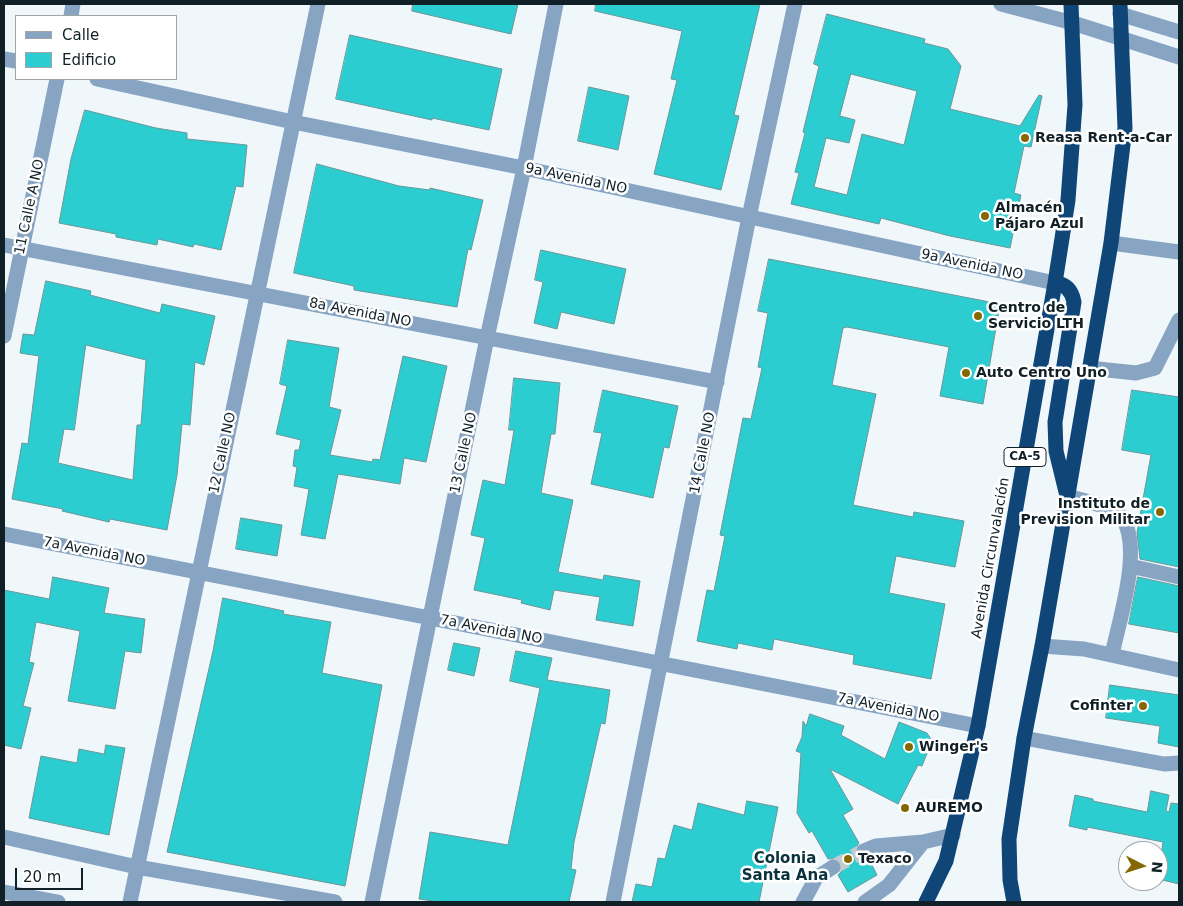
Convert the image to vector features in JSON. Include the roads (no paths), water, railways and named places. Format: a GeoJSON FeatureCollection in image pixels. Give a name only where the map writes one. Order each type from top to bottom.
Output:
{"type":"FeatureCollection","features":[{"type":"Feature","properties":{"kind":"highway","name":"Avenida Circunvalación"},"geometry":{"type":"LineString","coordinates":[[926,902],[946,861],[978,726],[1055,283],[1068,200],[1075,106],[1071,4]]}},
{"type":"Feature","properties":{"kind":"highway"},"geometry":{"type":"LineString","coordinates":[[1014,902],[1010,880],[1009,839],[1024,738],[1042,646],[1111,243],[1125,128],[1120,9]]}},
{"type":"Feature","properties":{"kind":"highway"},"geometry":{"type":"LineString","coordinates":[[1055,283],[1067,287],[1072,294],[1074,302],[1055,422],[1056,451],[1067,496]]}},
{"type":"Feature","properties":{"kind":"street","name":"12 Calle NO"},"geometry":{"type":"LineString","coordinates":[[130,902],[318,4]]}},
{"type":"Feature","properties":{"kind":"street","name":"13 Calle NO"},"geometry":{"type":"LineString","coordinates":[[372,902],[487,338],[524,168],[556,4]]}},
{"type":"Feature","properties":{"kind":"street","name":"14 Calle NO"},"geometry":{"type":"LineString","coordinates":[[613,902],[749,217],[795,4]]}},
{"type":"Feature","properties":{"kind":"street"},"geometry":{"type":"LineString","coordinates":[[1001,4],[1073,22],[1121,40],[1179,57]]}},
{"type":"Feature","properties":{"kind":"street"},"geometry":{"type":"LineString","coordinates":[[1120,9],[1179,32]]}},
{"type":"Feature","properties":{"kind":"street","name":"11 Calle A NO"},"geometry":{"type":"LineString","coordinates":[[4,336],[57,80]]}},
{"type":"Feature","properties":{"kind":"street","name":"9a Avenida NO"},"geometry":{"type":"LineString","coordinates":[[103,80],[293,122],[524,168],[1055,283]]}},
{"type":"Feature","properties":{"kind":"street"},"geometry":{"type":"LineString","coordinates":[[1111,243],[1179,252]]}},
{"type":"Feature","properties":{"kind":"street","name":"8a Avenida NO"},"geometry":{"type":"LineString","coordinates":[[4,245],[717,382]]}},
{"type":"Feature","properties":{"kind":"street"},"geometry":{"type":"LineString","coordinates":[[1089,368],[1136,373],[1155,368],[1179,320]]}},
{"type":"Feature","properties":{"kind":"street"},"geometry":{"type":"LineString","coordinates":[[1067,496],[1111,509],[1120,516],[1130,537],[1130,566],[1112,655]]}},
{"type":"Feature","properties":{"kind":"street","name":"7a Avenida NO"},"geometry":{"type":"LineString","coordinates":[[4,534],[978,726]]}},
{"type":"Feature","properties":{"kind":"street"},"geometry":{"type":"LineString","coordinates":[[1130,566],[1179,577]]}},
{"type":"Feature","properties":{"kind":"street"},"geometry":{"type":"LineString","coordinates":[[1042,646],[1084,649],[1179,670]]}},
{"type":"Feature","properties":{"kind":"street"},"geometry":{"type":"LineString","coordinates":[[1024,738],[1164,764],[1179,763]]}},
{"type":"Feature","properties":{"kind":"street"},"geometry":{"type":"LineString","coordinates":[[864,851],[876,846],[923,842],[953,835]]}},
{"type":"Feature","properties":{"kind":"street"},"geometry":{"type":"LineString","coordinates":[[4,837],[137,867],[335,902]]}},
{"type":"Feature","properties":{"kind":"street"},"geometry":{"type":"LineString","coordinates":[[865,902],[889,885],[923,842]]}},
{"type":"Feature","properties":{"kind":"street"},"geometry":{"type":"LineString","coordinates":[[803,902],[816,878],[833,867]]}},
{"type":"Feature","properties":{"kind":"street"},"geometry":{"type":"LineString","coordinates":[[4,892],[58,902]]}},
{"type":"Feature","properties":{"kind":"tunnel"},"geometry":{"type":"LineString","coordinates":[[833,867],[864,851]]}},
{"type":"Feature","properties":{"kind":"place","name":"Reasa Rent-a-Car"},"geometry":{"type":"Point","coordinates":[1025,138]}},
{"type":"Feature","properties":{"kind":"place","name":"Almacén Pájaro Azul"},"geometry":{"type":"Point","coordinates":[985,216]}},
{"type":"Feature","properties":{"kind":"place","name":"Centro de Servicio LTH"},"geometry":{"type":"Point","coordinates":[978,316]}},
{"type":"Feature","properties":{"kind":"place","name":"Auto Centro Uno"},"geometry":{"type":"Point","coordinates":[966,373]}},
{"type":"Feature","properties":{"kind":"place","name":"Instituto de Prevision Militar"},"geometry":{"type":"Point","coordinates":[1160,512]}},
{"type":"Feature","properties":{"kind":"place","name":"Cofinter"},"geometry":{"type":"Point","coordinates":[1143,706]}},
{"type":"Feature","properties":{"kind":"place","name":"Winger's"},"geometry":{"type":"Point","coordinates":[909,747]}},
{"type":"Feature","properties":{"kind":"place","name":"AUREMO"},"geometry":{"type":"Point","coordinates":[905,808]}},
{"type":"Feature","properties":{"kind":"place","name":"Texaco"},"geometry":{"type":"Point","coordinates":[848,859]}},
{"type":"Feature","properties":{"kind":"district","name":"Colonia Santa Ana"},"geometry":{"type":"Point","coordinates":[785,868]}}]}
